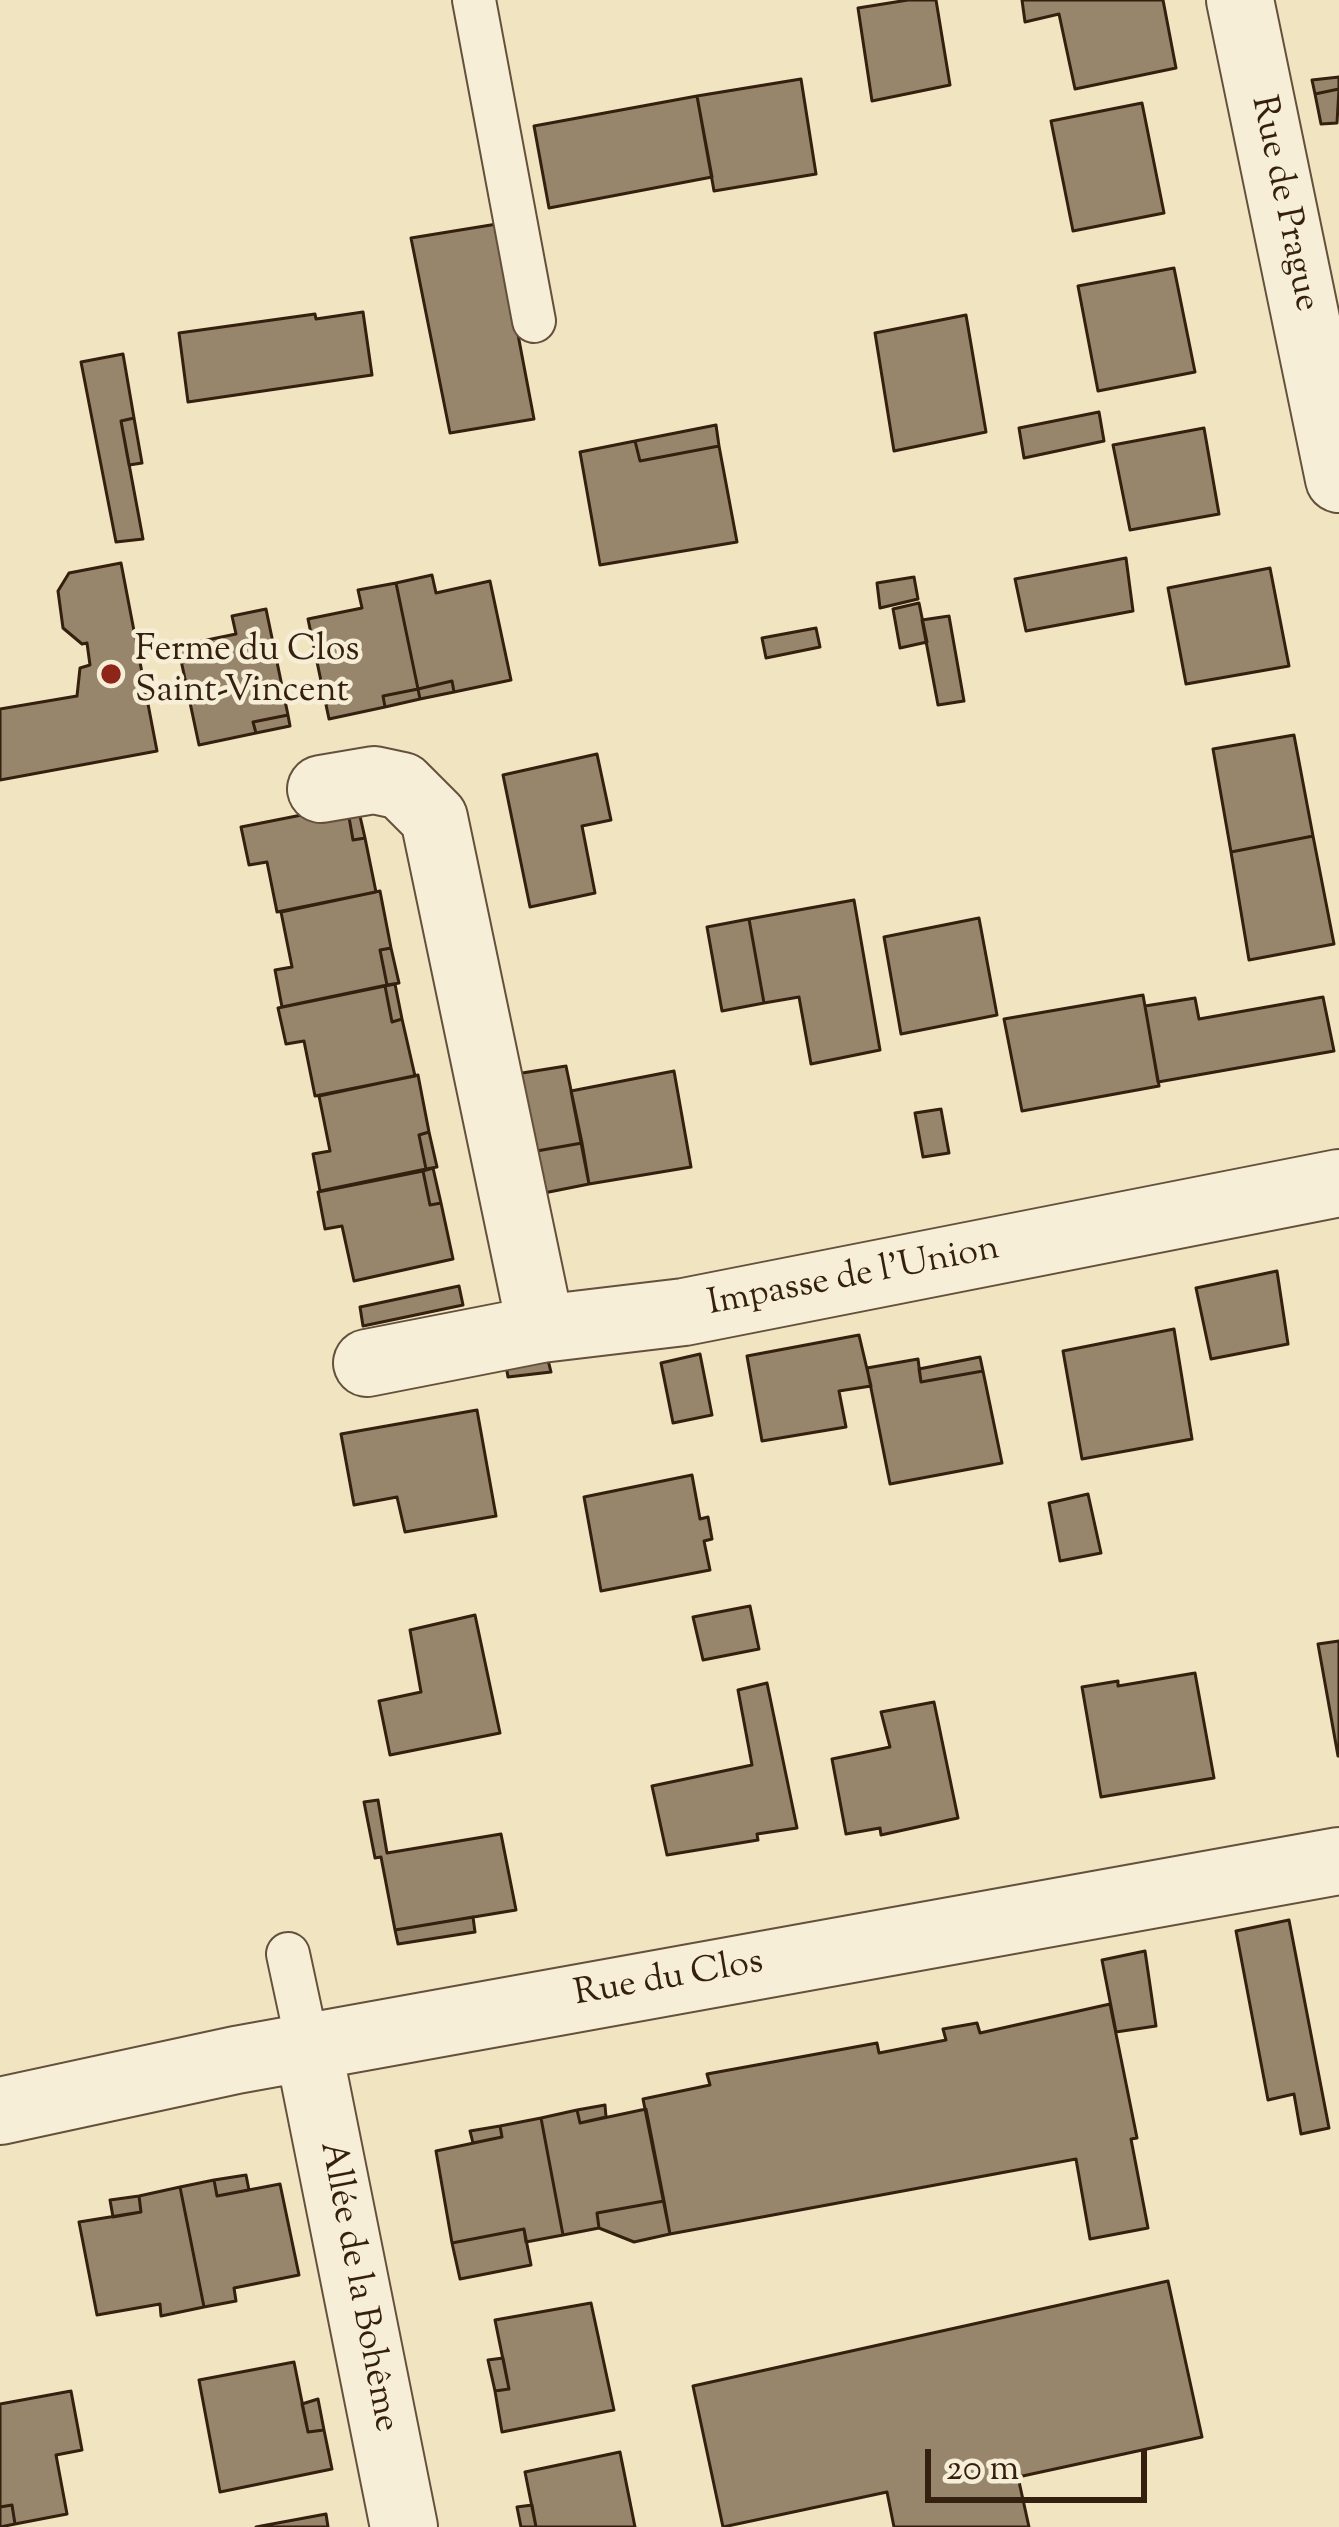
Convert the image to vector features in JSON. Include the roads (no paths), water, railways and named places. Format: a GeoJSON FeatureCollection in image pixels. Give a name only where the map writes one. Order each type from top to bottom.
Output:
{"type":"FeatureCollection","features":[{"type":"Feature","properties":{"kind":"street","name":"Rue de Prague"},"geometry":{"type":"LineString","coordinates":[[1240,0],[1339,479]]}},
{"type":"Feature","properties":{"kind":"street"},"geometry":{"type":"LineString","coordinates":[[321,789],[374,780],[402,786],[434,818],[542,1329]]}},
{"type":"Feature","properties":{"kind":"street","name":"Impasse de l'Union"},"geometry":{"type":"LineString","coordinates":[[367,1363],[542,1329],[685,1312],[1339,1183]]}},
{"type":"Feature","properties":{"kind":"street","name":"Rue du Clos"},"geometry":{"type":"LineString","coordinates":[[0,2111],[308,2048],[1339,1862]]}},
{"type":"Feature","properties":{"kind":"street","name":"Allée de la Bohême"},"geometry":{"type":"LineString","coordinates":[[308,2048],[404,2527]]}},
{"type":"Feature","properties":{"kind":"lane"},"geometry":{"type":"LineString","coordinates":[[474,0],[534,321]]}},
{"type":"Feature","properties":{"kind":"lane"},"geometry":{"type":"LineString","coordinates":[[288,1954],[308,2048]]}},
{"type":"Feature","properties":{"kind":"place","name":"Ferme du Clos Saint-Vincent"},"geometry":{"type":"Point","coordinates":[111,674]}}]}
